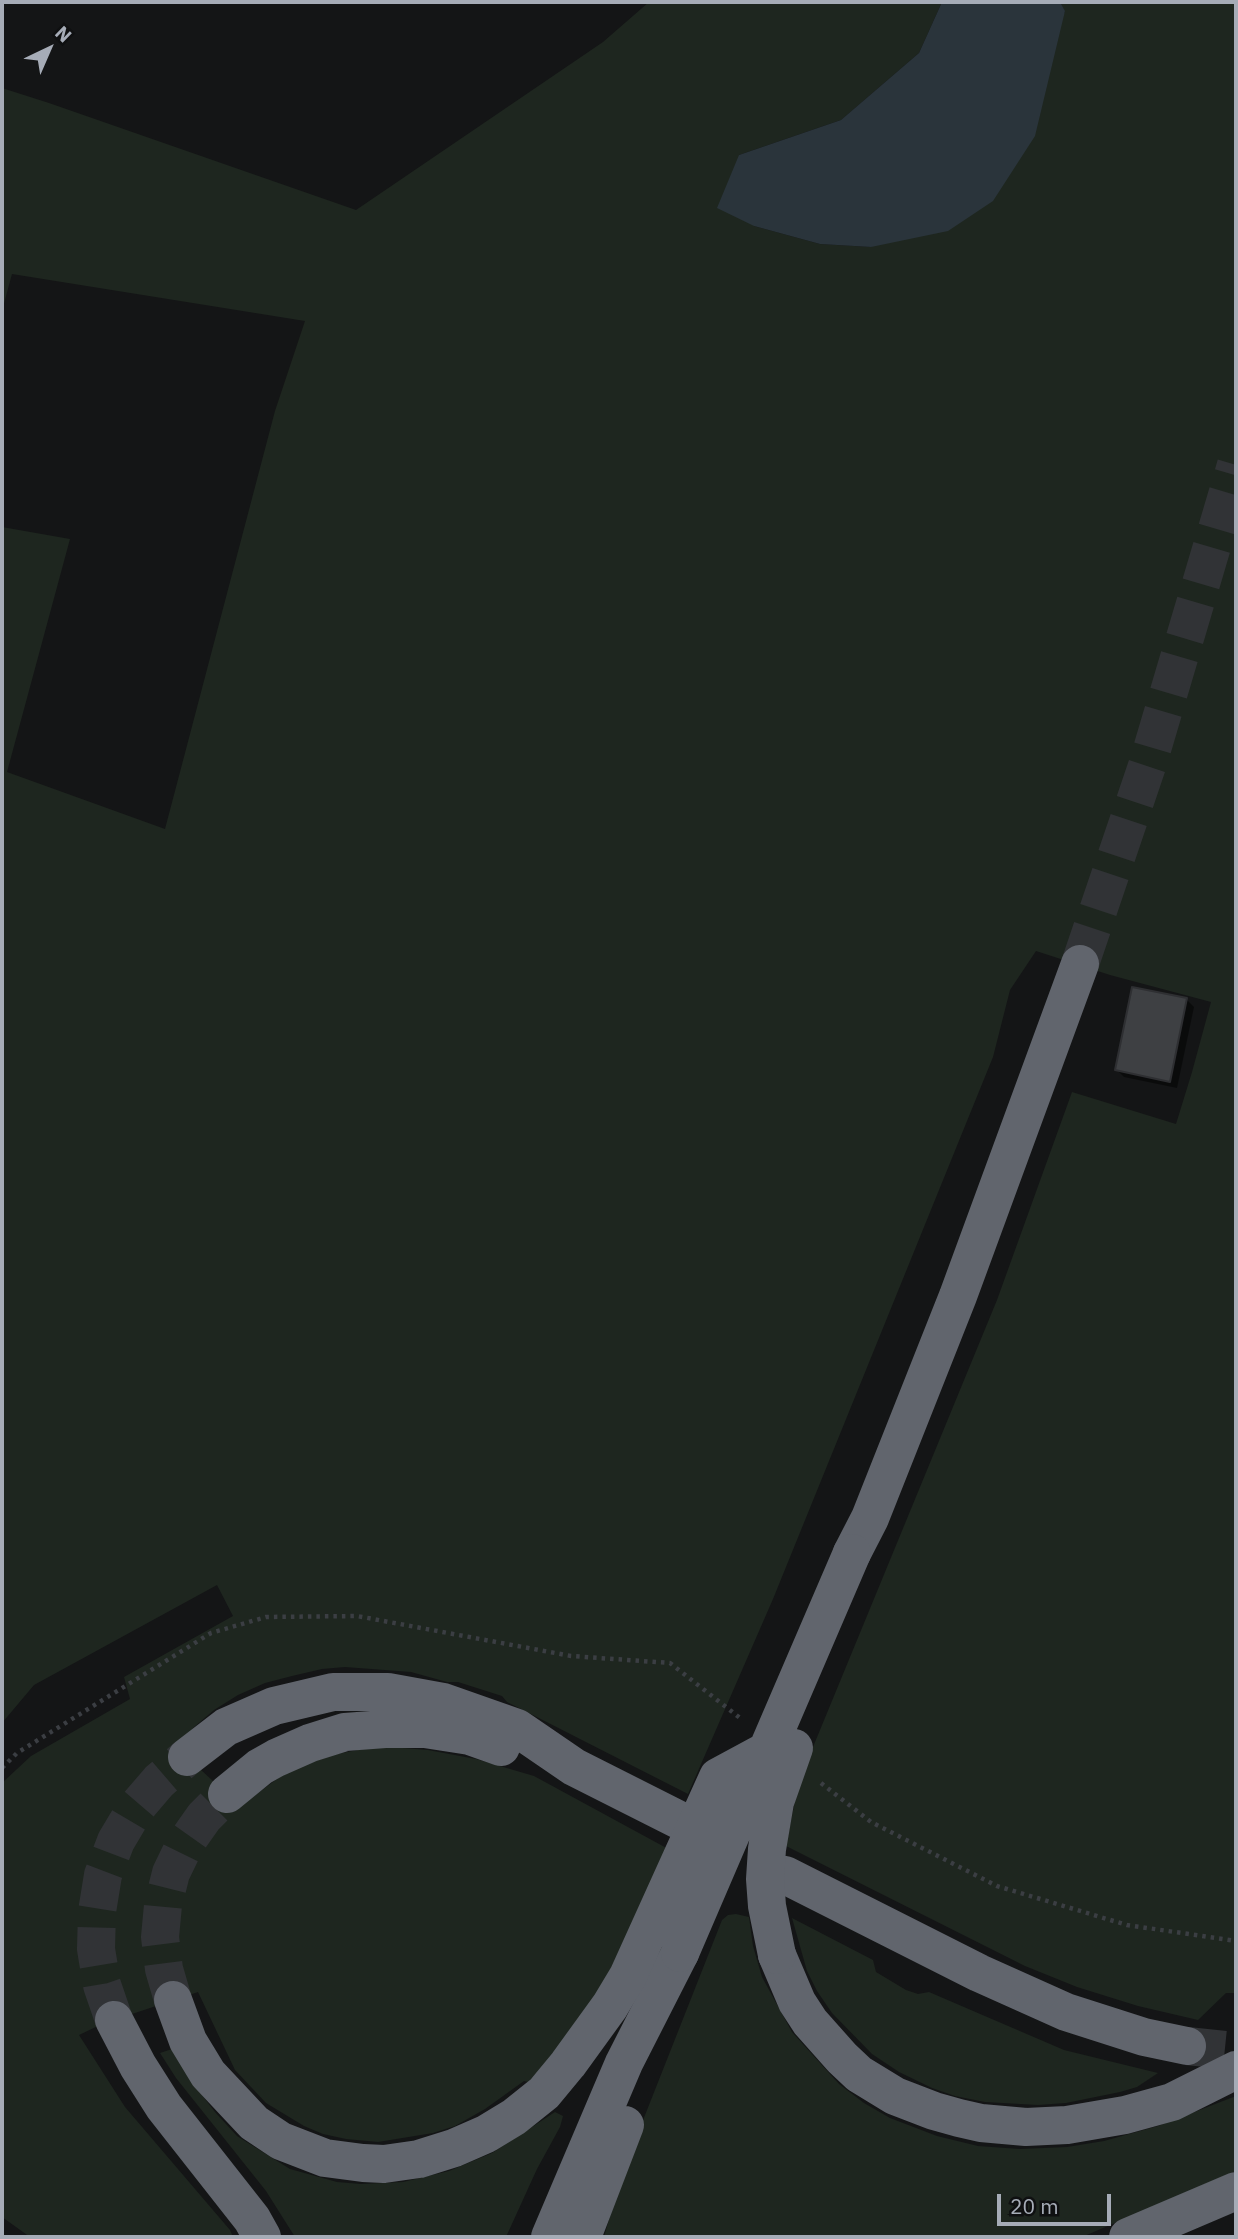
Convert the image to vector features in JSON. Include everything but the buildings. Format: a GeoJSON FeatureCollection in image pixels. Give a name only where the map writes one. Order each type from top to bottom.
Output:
{"type":"FeatureCollection","features":[{"type":"Feature","properties":{"kind":"highway"},"geometry":{"type":"LineString","coordinates":[[550,2237],[624,2063],[680,1953],[852,1553],[870,1518],[958,1296],[1080,964]]}},
{"type":"Feature","properties":{"kind":"highway"},"geometry":{"type":"LineString","coordinates":[[852,1553],[857,1606],[786,1767],[775,1802],[767,1849],[767,1906],[777,1955],[797,2002],[810,2022],[859,2074],[886,2091],[934,2111],[981,2123],[1026,2127],[1067,2125],[1125,2115],[1172,2102],[1236,2070]]}},
{"type":"Feature","properties":{"kind":"highway"},"geometry":{"type":"LineString","coordinates":[[187,1757],[226,1727],[274,1706],[313,1695],[376,1691],[414,1696],[478,1713],[517,1728],[574,1767],[683,1822]]}},
{"type":"Feature","properties":{"kind":"highway"},"geometry":{"type":"LineString","coordinates":[[227,1794],[260,1767],[295,1749],[330,1736],[366,1730],[406,1728],[441,1731],[574,1767]]}},
{"type":"Feature","properties":{"kind":"highway"},"geometry":{"type":"LineString","coordinates":[[173,2000],[188,2041],[208,2074],[254,2123],[281,2141],[326,2158],[384,2164],[419,2159],[454,2148],[514,2117],[544,2093],[568,2064],[603,2017],[628,1976],[718,1777],[768,1750]]}},
{"type":"Feature","properties":{"kind":"highway"},"geometry":{"type":"LineString","coordinates":[[785,1875],[969,1968],[1055,2008],[1102,2026],[1187,2046]]}},
{"type":"Feature","properties":{"kind":"highway"},"geometry":{"type":"LineString","coordinates":[[582,2237],[645,2071],[680,1953]]}},
{"type":"Feature","properties":{"kind":"highway"},"geometry":{"type":"LineString","coordinates":[[114,2020],[138,2066],[164,2107],[262,2237]]}},
{"type":"Feature","properties":{"kind":"highway"},"geometry":{"type":"LineString","coordinates":[[1128,2237],[1236,2191]]}},
{"type":"Feature","properties":{"kind":"shaded area"},"geometry":{"type":"Polygon","coordinates":[[[649,2],[942,2],[919,53],[841,120],[739,155],[754,226],[820,244],[871,247],[1065,12],[1060,2],[1236,2],[1236,1993],[1226,1993],[1198,2020],[1138,2006],[1077,1987],[1025,1966],[786,1846],[799,1781],[997,1300],[1072,1092],[1176,1124],[1192,1072],[1211,1002],[1110,975],[1036,951],[1010,990],[993,1057],[773,1599],[688,1794],[507,1702],[502,1696],[458,1682],[447,1682],[411,1672],[345,1667],[292,1676],[265,1683],[238,1695],[193,1728],[187,1757],[240,1806],[288,1771],[332,1755],[378,1746],[428,1750],[476,1759],[534,1776],[672,1851],[635,1939],[571,2039],[528,2082],[524,2081],[485,2109],[455,2126],[433,2133],[378,2142],[323,2134],[266,2103],[235,2070],[198,1992],[102,2024],[79,2035],[125,2107],[230,2230],[233,2237],[30,2237],[2,2217],[2,1783],[31,1756],[130,1699],[124,1677],[233,1616],[217,1585],[34,1685],[2,1723],[2,527],[70,539],[7,772],[165,829],[275,411],[305,321],[12,274],[2,311],[2,88],[356,210],[603,42],[649,2]]]}},
{"type":"Feature","properties":{"kind":"shaded area"},"geometry":{"type":"Polygon","coordinates":[[[942,2],[1060,2],[1065,11],[1035,136],[993,201],[948,231],[871,247],[820,244],[754,226],[717,208],[739,155],[841,120],[919,53],[942,2]]]}},
{"type":"Feature","properties":{"kind":"shaded area"},"geometry":{"type":"Polygon","coordinates":[[[728,1915],[749,1917],[753,1946],[762,1977],[792,2032],[839,2084],[890,2118],[937,2136],[978,2146],[1020,2149],[1067,2147],[1104,2141],[1158,2126],[1236,2096],[1236,2171],[1082,2237],[604,2237],[621,2176],[722,1920],[728,1915]]]}},
{"type":"Feature","properties":{"kind":"shaded area"},"geometry":{"type":"Polygon","coordinates":[[[792,1918],[873,1960],[876,1972],[906,1990],[918,1994],[929,1992],[1064,2050],[1158,2073],[1137,2087],[1120,2092],[1066,2103],[1038,2105],[985,2102],[932,2088],[899,2072],[872,2054],[832,2013],[807,1971],[792,1918]]]}},
{"type":"Feature","properties":{"kind":"shaded area"},"geometry":{"type":"Polygon","coordinates":[[[172,2049],[195,2086],[237,2136],[290,2169],[337,2182],[403,2182],[449,2171],[492,2153],[555,2112],[563,2116],[506,2237],[295,2237],[266,2191],[176,2078],[160,2053],[172,2049]]]}},
{"type":"Feature","properties":{"kind":"tunnel"},"geometry":{"type":"LineString","coordinates":[[1080,964],[1148,763],[1236,465]]}},
{"type":"Feature","properties":{"kind":"tunnel"},"geometry":{"type":"LineString","coordinates":[[114,2020],[102,1985],[96,1949],[97,1912],[103,1875],[116,1841],[135,1809],[159,1781],[187,1757]]}},
{"type":"Feature","properties":{"kind":"tunnel"},"geometry":{"type":"LineString","coordinates":[[173,2000],[164,1969],[160,1937],[163,1905],[171,1873],[185,1844],[204,1817],[227,1794]]}},
{"type":"Feature","properties":{"kind":"tunnel"},"geometry":{"type":"LineString","coordinates":[[1187,2046],[1236,2051]]}}]}
